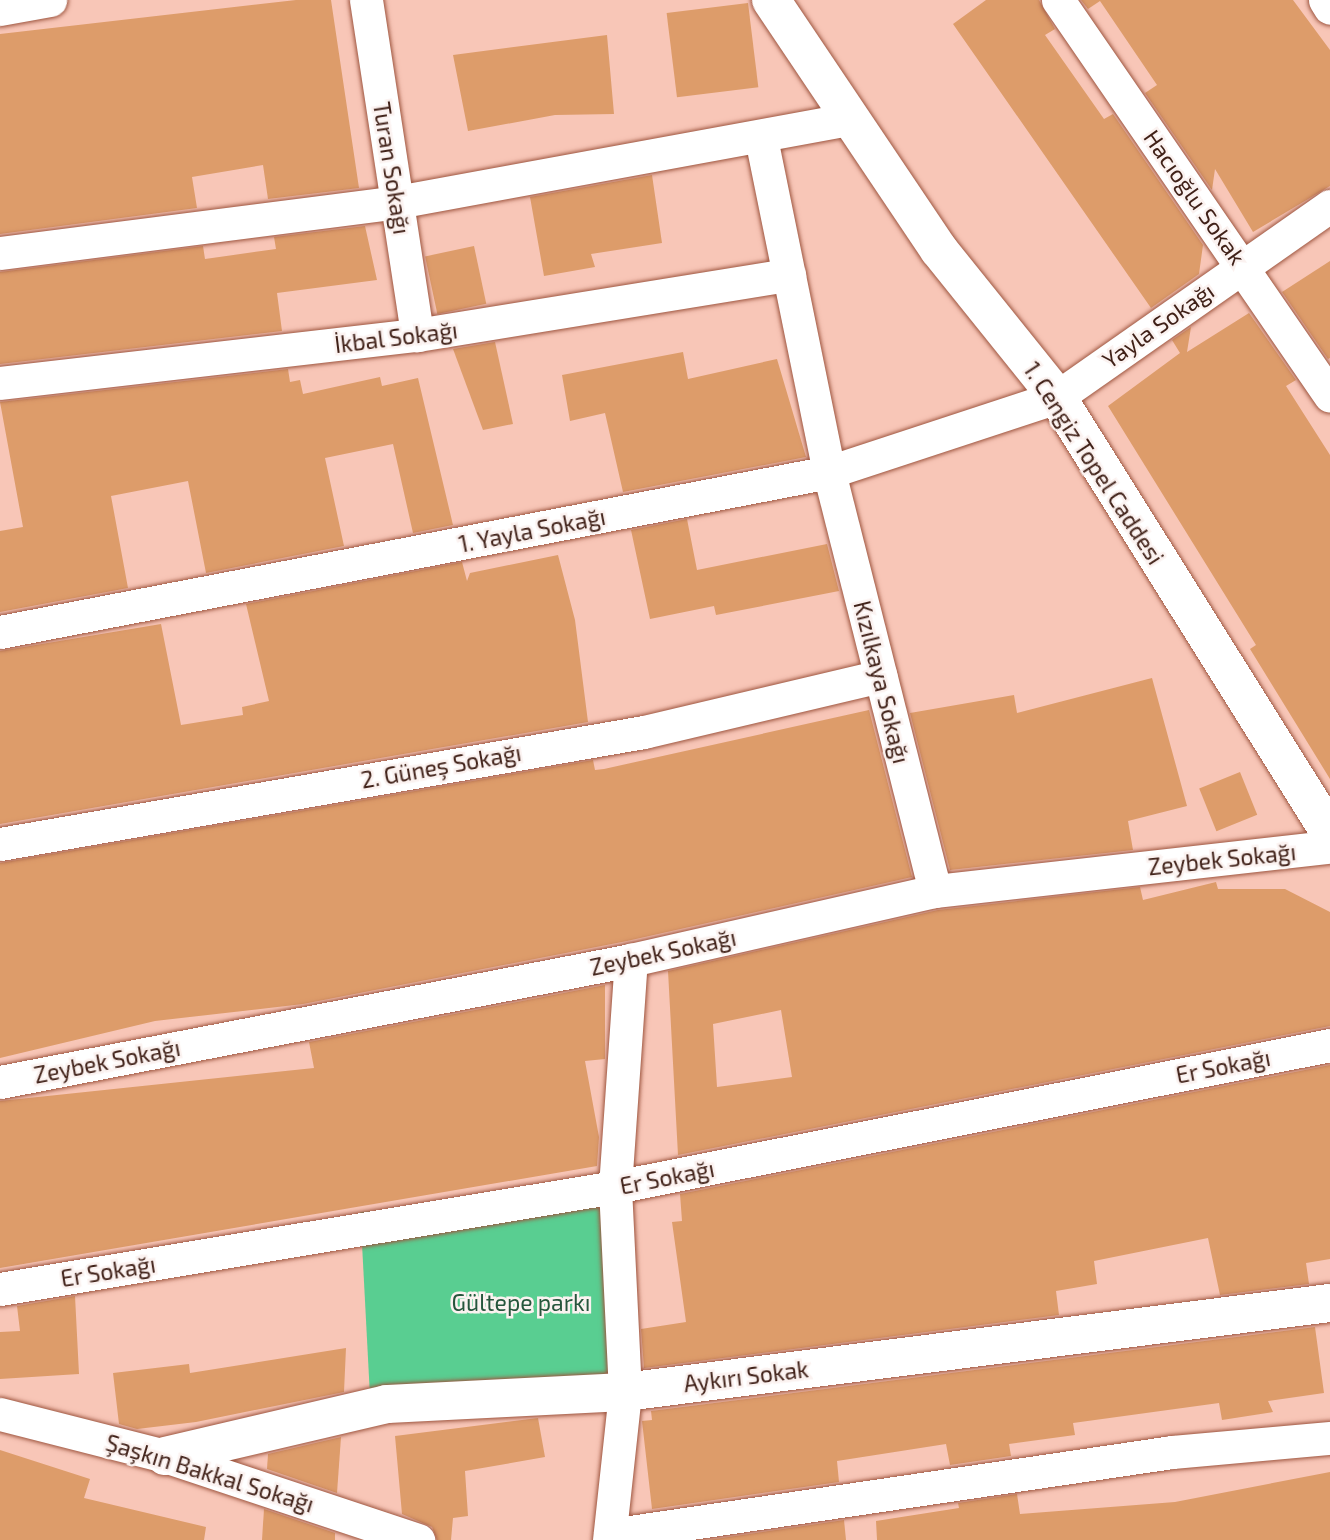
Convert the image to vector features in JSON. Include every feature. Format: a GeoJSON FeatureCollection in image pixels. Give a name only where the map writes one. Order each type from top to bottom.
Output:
{"type":"FeatureCollection","features":[{"type":"Feature","properties":{"kind":"street"},"geometry":{"type":"LineString","coordinates":[[0,9],[50,0]]}},
{"type":"Feature","properties":{"kind":"street","name":"Turan Sokağı"},"geometry":{"type":"LineString","coordinates":[[366,0],[417,335]]}},
{"type":"Feature","properties":{"kind":"street","name":"1. Cengiz Topel Caddesi"},"geometry":{"type":"LineString","coordinates":[[771,0],[939,250],[1057,397],[1330,833]]}},
{"type":"Feature","properties":{"kind":"street","name":"Hacıoğlu Sokak"},"geometry":{"type":"LineString","coordinates":[[1058,0],[1330,396]]}},
{"type":"Feature","properties":{"kind":"street"},"geometry":{"type":"LineString","coordinates":[[1325,0],[1330,8]]}},
{"type":"Feature","properties":{"kind":"street"},"geometry":{"type":"LineString","coordinates":[[0,253],[397,202],[761,138],[851,119]]}},
{"type":"Feature","properties":{"kind":"street","name":"Kızılkaya Sokağı"},"geometry":{"type":"LineString","coordinates":[[761,138],[829,472],[935,891]]}},
{"type":"Feature","properties":{"kind":"street","name":"Yayla Sokağı"},"geometry":{"type":"LineString","coordinates":[[1057,397],[1242,265],[1330,206]]}},
{"type":"Feature","properties":{"kind":"street","name":"İkbal Sokağı"},"geometry":{"type":"LineString","coordinates":[[0,383],[417,335],[789,275]]}},
{"type":"Feature","properties":{"kind":"street","name":"1. Yayla Sokağı"},"geometry":{"type":"LineString","coordinates":[[0,632],[829,472],[1057,397]]}},
{"type":"Feature","properties":{"kind":"street","name":"2. Güneş Sokağı"},"geometry":{"type":"LineString","coordinates":[[0,844],[644,732],[880,677]]}},
{"type":"Feature","properties":{"kind":"street","name":"Zeybek Sokağı"},"geometry":{"type":"LineString","coordinates":[[0,1082],[631,960],[935,891],[1330,847]]}},
{"type":"Feature","properties":{"kind":"street"},"geometry":{"type":"LineString","coordinates":[[631,960],[615,1188],[625,1392],[610,1537],[1172,1452],[1330,1438]]}},
{"type":"Feature","properties":{"kind":"street","name":"Er Sokağı"},"geometry":{"type":"LineString","coordinates":[[0,1289],[615,1188],[1330,1045]]}},
{"type":"Feature","properties":{"kind":"street","name":"Aykırı Sokak"},"geometry":{"type":"LineString","coordinates":[[165,1456],[387,1404],[625,1392],[1330,1303]]}},
{"type":"Feature","properties":{"kind":"street","name":"Şaşkın Bakkal Sokağı"},"geometry":{"type":"LineString","coordinates":[[0,1414],[165,1456],[418,1540]]}},
{"type":"Feature","properties":{"kind":"green space","name":"Gültepe parkı"},"geometry":{"type":"Polygon","coordinates":[[[609,1199],[619,1385],[370,1398],[360,1212],[609,1199]]]}},
{"type":"Feature","properties":{"kind":"building"},"geometry":{"type":"Polygon","coordinates":[[[296,0],[331,0],[359,188],[268,199],[263,165],[192,177],[197,208],[0,234],[0,34],[296,0]]]}},
{"type":"Feature","properties":{"kind":"building"},"geometry":{"type":"Polygon","coordinates":[[[986,0],[1039,0],[1055,29],[1045,35],[1104,119],[1113,114],[1203,245],[1199,274],[1151,308],[953,24],[986,0]]]}},
{"type":"Feature","properties":{"kind":"building"},"geometry":{"type":"Polygon","coordinates":[[[1081,0],[1293,0],[1330,50],[1330,186],[1253,232],[1215,169],[1212,190],[1145,93],[1157,85],[1100,1],[1088,9],[1081,0]]]}},
{"type":"Feature","properties":{"kind":"building"},"geometry":{"type":"Polygon","coordinates":[[[748,3],[758,87],[677,97],[667,13],[748,3]]]}},
{"type":"Feature","properties":{"kind":"building"},"geometry":{"type":"Polygon","coordinates":[[[607,35],[614,114],[555,115],[468,131],[453,55],[607,35]]]}},
{"type":"Feature","properties":{"kind":"building"},"geometry":{"type":"Polygon","coordinates":[[[652,175],[662,243],[591,254],[595,267],[544,276],[530,197],[652,175]]]}},
{"type":"Feature","properties":{"kind":"building"},"geometry":{"type":"Polygon","coordinates":[[[365,226],[377,280],[277,293],[282,331],[0,364],[0,272],[203,246],[205,259],[276,249],[274,237],[365,226]]]}},
{"type":"Feature","properties":{"kind":"building"},"geometry":{"type":"Polygon","coordinates":[[[474,246],[486,304],[437,314],[425,256],[474,246]]]}},
{"type":"Feature","properties":{"kind":"building"},"geometry":{"type":"Polygon","coordinates":[[[1330,261],[1330,358],[1328,359],[1282,292],[1330,261]]]}},
{"type":"Feature","properties":{"kind":"building"},"geometry":{"type":"Polygon","coordinates":[[[1249,313],[1296,380],[1286,386],[1330,455],[1330,779],[1250,649],[1256,645],[1108,406],[1180,353],[1172,340],[1191,327],[1187,352],[1249,313]]]}},
{"type":"Feature","properties":{"kind":"building"},"geometry":{"type":"Polygon","coordinates":[[[495,342],[513,424],[483,430],[453,349],[495,342]]]}},
{"type":"Feature","properties":{"kind":"building"},"geometry":{"type":"Polygon","coordinates":[[[683,352],[688,379],[777,359],[806,457],[623,492],[605,413],[570,421],[562,375],[683,352]]]}},
{"type":"Feature","properties":{"kind":"building"},"geometry":{"type":"Polygon","coordinates":[[[288,369],[290,382],[300,380],[303,394],[380,377],[382,386],[418,378],[453,525],[413,533],[393,444],[325,458],[344,546],[206,573],[188,481],[111,496],[128,588],[0,612],[0,531],[23,527],[0,402],[288,369]]]}},
{"type":"Feature","properties":{"kind":"building"},"geometry":{"type":"Polygon","coordinates":[[[687,519],[697,570],[827,544],[839,591],[716,615],[714,606],[650,619],[631,530],[687,519]]]}},
{"type":"Feature","properties":{"kind":"building"},"geometry":{"type":"Polygon","coordinates":[[[558,555],[575,620],[588,722],[0,824],[0,651],[161,624],[181,725],[243,715],[242,707],[269,701],[246,604],[462,562],[467,581],[470,573],[558,555]]]}},
{"type":"Feature","properties":{"kind":"building"},"geometry":{"type":"Polygon","coordinates":[[[1152,678],[1187,806],[1128,821],[1133,850],[950,870],[910,713],[1014,695],[1017,713],[1152,678]]]}},
{"type":"Feature","properties":{"kind":"building"},"geometry":{"type":"Polygon","coordinates":[[[869,710],[912,877],[627,941],[303,1004],[155,1021],[0,1058],[0,863],[593,760],[595,770],[604,769],[869,710]]]}},
{"type":"Feature","properties":{"kind":"building"},"geometry":{"type":"Polygon","coordinates":[[[1240,772],[1257,815],[1216,831],[1199,788],[1240,772]]]}},
{"type":"Feature","properties":{"kind":"building"},"geometry":{"type":"Polygon","coordinates":[[[1216,882],[1218,889],[1285,889],[1330,912],[1330,1026],[678,1155],[668,971],[938,910],[1140,887],[1143,900],[1216,882]],[[781,1010],[713,1024],[717,1087],[792,1077],[781,1010]]]}},
{"type":"Feature","properties":{"kind":"building"},"geometry":{"type":"Polygon","coordinates":[[[605,985],[605,1059],[585,1061],[599,1137],[597,1166],[0,1268],[0,1101],[314,1068],[309,1042],[605,985]]]}},
{"type":"Feature","properties":{"kind":"building"},"geometry":{"type":"Polygon","coordinates":[[[1330,1065],[1330,1259],[1306,1263],[1309,1284],[1220,1295],[1208,1238],[1094,1261],[1097,1284],[1056,1291],[1059,1315],[644,1368],[641,1329],[686,1322],[672,1222],[682,1221],[680,1194],[1330,1065]]]}},
{"type":"Feature","properties":{"kind":"building"},"geometry":{"type":"Polygon","coordinates":[[[75,1296],[79,1374],[0,1379],[0,1332],[20,1331],[17,1306],[75,1296]]]}},
{"type":"Feature","properties":{"kind":"building"},"geometry":{"type":"Polygon","coordinates":[[[1315,1327],[1324,1393],[1268,1401],[1273,1412],[1222,1420],[1219,1403],[1073,1423],[1075,1435],[1009,1444],[1011,1456],[950,1465],[946,1444],[837,1461],[839,1482],[652,1509],[642,1421],[652,1420],[651,1411],[1315,1327]]]}},
{"type":"Feature","properties":{"kind":"building"},"geometry":{"type":"Polygon","coordinates":[[[346,1348],[344,1392],[196,1422],[137,1429],[119,1424],[113,1373],[189,1364],[190,1373],[346,1348]]]}},
{"type":"Feature","properties":{"kind":"building"},"geometry":{"type":"Polygon","coordinates":[[[538,1418],[545,1457],[465,1471],[468,1516],[453,1518],[451,1540],[437,1540],[432,1527],[402,1514],[395,1436],[538,1418]]]}},
{"type":"Feature","properties":{"kind":"building"},"geometry":{"type":"Polygon","coordinates":[[[341,1437],[337,1493],[267,1469],[268,1454],[341,1437]]]}},
{"type":"Feature","properties":{"kind":"building"},"geometry":{"type":"Polygon","coordinates":[[[0,1450],[90,1479],[84,1498],[206,1527],[204,1540],[0,1540],[0,1450]]]}},
{"type":"Feature","properties":{"kind":"building"},"geometry":{"type":"Polygon","coordinates":[[[1330,1472],[1330,1540],[877,1540],[876,1521],[959,1508],[958,1503],[1017,1494],[1020,1514],[1175,1502],[1330,1472]]]}},
{"type":"Feature","properties":{"kind":"building"},"geometry":{"type":"Polygon","coordinates":[[[264,1509],[335,1533],[335,1540],[262,1540],[264,1509]]]}},
{"type":"Feature","properties":{"kind":"building"},"geometry":{"type":"Polygon","coordinates":[[[844,1520],[846,1540],[708,1540],[844,1520]]]}}]}
